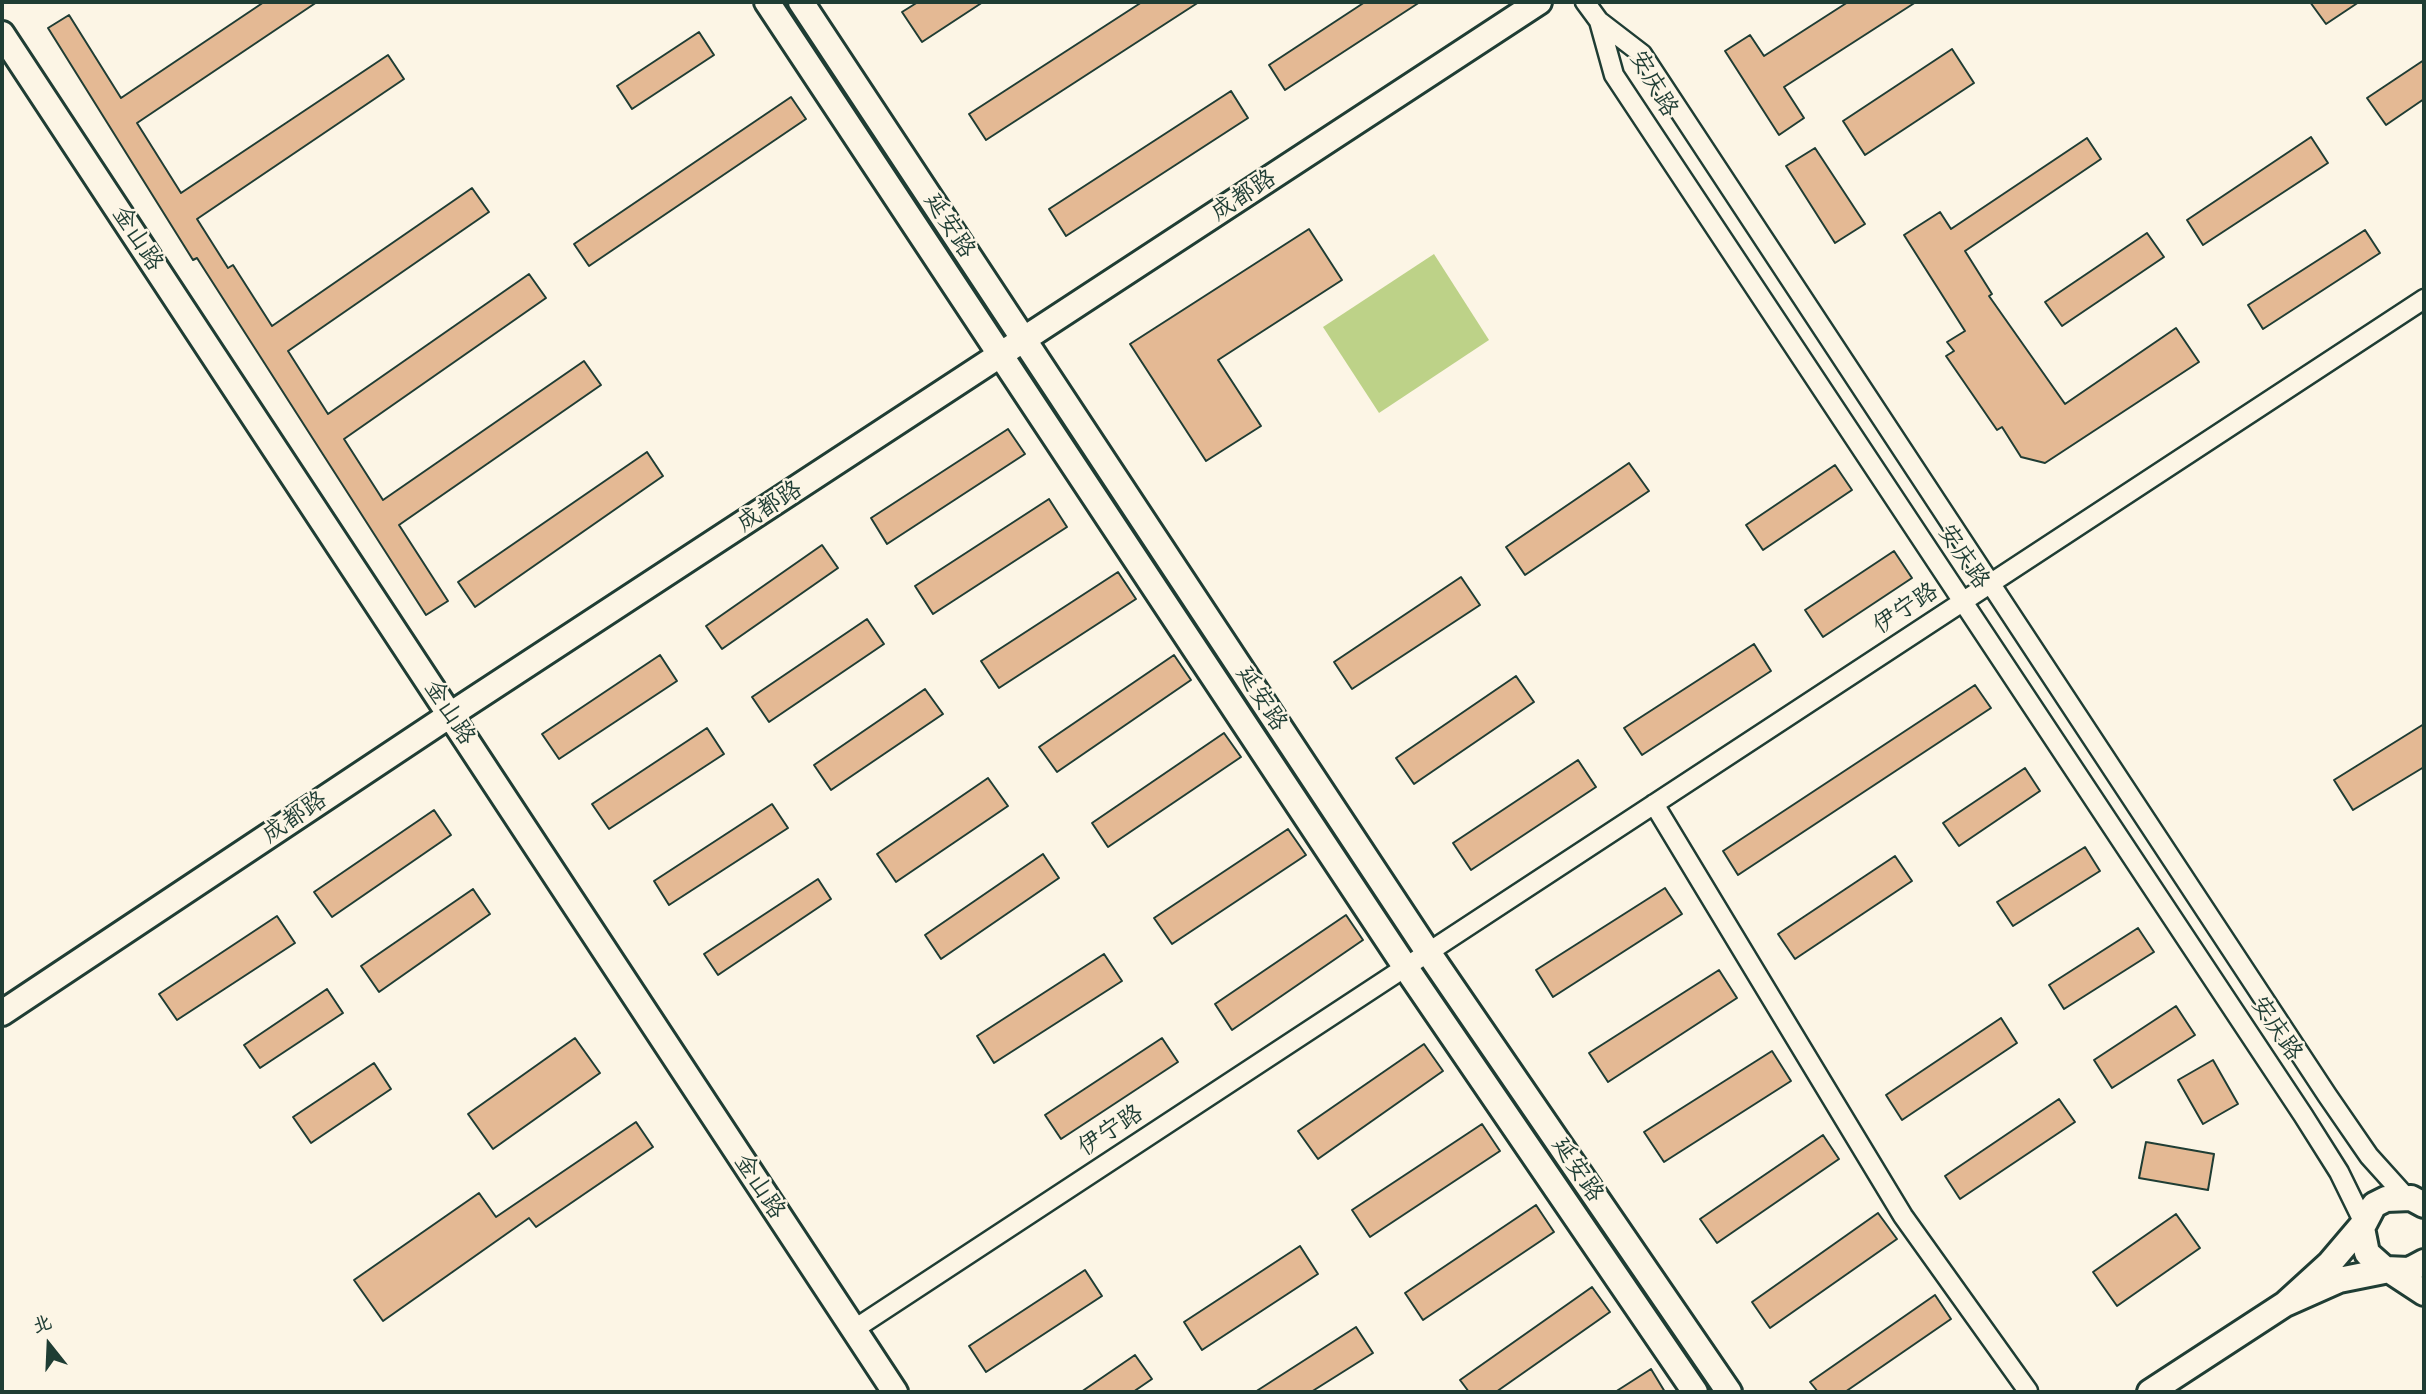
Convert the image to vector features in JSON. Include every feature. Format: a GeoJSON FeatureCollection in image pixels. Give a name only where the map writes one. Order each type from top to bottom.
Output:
{"type":"FeatureCollection","features":[{"type":"Feature","properties":{"kind":"street","name":"延安路"},"geometry":{"type":"LineString","coordinates":[[767,2],[1406,968],[1695,1392]]}},
{"type":"Feature","properties":{"kind":"street","name":"延安路"},"geometry":{"type":"LineString","coordinates":[[800,2],[1025,341],[1422,957],[1729,1392]]}},
{"type":"Feature","properties":{"kind":"street","name":"成都路"},"geometry":{"type":"LineString","coordinates":[[2,1013],[450,715],[1539,2]]}},
{"type":"Feature","properties":{"kind":"street"},"geometry":{"type":"LineString","coordinates":[[1585,2],[1599,21]]}},
{"type":"Feature","properties":{"kind":"street","name":"安庆路"},"geometry":{"type":"LineString","coordinates":[[1599,21],[1642,54],[2327,1096],[2369,1156],[2418,1198]]}},
{"type":"Feature","properties":{"kind":"street","name":"安庆路"},"geometry":{"type":"LineString","coordinates":[[1599,21],[1614,75],[2304,1115],[2339,1172],[2364,1223]]}},
{"type":"Feature","properties":{"kind":"street","name":"金山路"},"geometry":{"type":"LineString","coordinates":[[2,34],[895,1392]]}},
{"type":"Feature","properties":{"kind":"street","name":"伊宁路"},"geometry":{"type":"LineString","coordinates":[[1422,957],[2424,299]]}},
{"type":"Feature","properties":{"kind":"street"},"geometry":{"type":"LineString","coordinates":[[1654,804],[1903,1216],[2028,1391]]}},
{"type":"Feature","properties":{"kind":"street","name":"伊宁路"},"geometry":{"type":"LineString","coordinates":[[853,1330],[1395,974]]}},
{"type":"Feature","properties":{"kind":"street"},"geometry":{"type":"LineString","coordinates":[[2285,1304],[2330,1263],[2364,1223],[2374,1205],[2386,1199],[2418,1198]]}},
{"type":"Feature","properties":{"kind":"street"},"geometry":{"type":"LineString","coordinates":[[2364,1223],[2362,1241],[2375,1263],[2424,1293]]}},
{"type":"Feature","properties":{"kind":"street"},"geometry":{"type":"LineString","coordinates":[[2150,1392],[2285,1304],[2339,1280],[2389,1270],[2409,1270],[2424,1262]]}},
{"type":"Feature","properties":{"kind":"green space"},"geometry":{"type":"Polygon","coordinates":[[[1434,254],[1489,340],[1379,413],[1323,327],[1434,254]]]}},
{"type":"Feature","properties":{"kind":"building"},"geometry":{"type":"Polygon","coordinates":[[[264,2],[317,2],[137,123],[181,193],[388,55],[404,79],[197,219],[228,268],[233,265],[272,326],[472,188],[489,212],[288,351],[328,414],[529,274],[546,298],[344,439],[383,500],[584,361],[601,385],[399,525],[448,601],[426,615],[197,258],[193,260],[48,28],[69,15],[121,98],[264,2]]]}},
{"type":"Feature","properties":{"kind":"building"},"geometry":{"type":"Polygon","coordinates":[[[918,2],[983,2],[922,42],[902,12],[918,2]]]}},
{"type":"Feature","properties":{"kind":"building"},"geometry":{"type":"Polygon","coordinates":[[[1142,2],[1199,2],[986,140],[969,114],[1142,2]]]}},
{"type":"Feature","properties":{"kind":"building"},"geometry":{"type":"Polygon","coordinates":[[[1365,2],[1420,2],[1285,90],[1269,65],[1365,2]]]}},
{"type":"Feature","properties":{"kind":"building"},"geometry":{"type":"Polygon","coordinates":[[[1848,2],[1916,2],[1784,87],[1804,118],[1779,135],[1725,51],[1750,35],[1764,56],[1848,2]]]}},
{"type":"Feature","properties":{"kind":"building"},"geometry":{"type":"Polygon","coordinates":[[[2310,2],[2359,2],[2326,24],[2310,2]]]}},
{"type":"Feature","properties":{"kind":"building"},"geometry":{"type":"Polygon","coordinates":[[[699,32],[714,55],[632,109],[617,86],[699,32]]]}},
{"type":"Feature","properties":{"kind":"building"},"geometry":{"type":"Polygon","coordinates":[[[1952,49],[1974,83],[1865,155],[1843,121],[1952,49]]]}},
{"type":"Feature","properties":{"kind":"building"},"geometry":{"type":"Polygon","coordinates":[[[2424,60],[2424,99],[2386,125],[2367,98],[2424,60]]]}},
{"type":"Feature","properties":{"kind":"building"},"geometry":{"type":"Polygon","coordinates":[[[1231,91],[1248,118],[1066,236],[1049,209],[1231,91]]]}},
{"type":"Feature","properties":{"kind":"building"},"geometry":{"type":"Polygon","coordinates":[[[791,97],[806,119],[589,266],[574,244],[791,97]]]}},
{"type":"Feature","properties":{"kind":"building"},"geometry":{"type":"Polygon","coordinates":[[[2311,137],[2328,163],[2203,245],[2187,220],[2311,137]]]}},
{"type":"Feature","properties":{"kind":"building"},"geometry":{"type":"Polygon","coordinates":[[[2087,138],[2101,159],[1965,251],[1992,294],[1989,296],[2065,404],[2176,328],[2199,362],[2045,463],[2021,457],[2002,427],[1997,430],[1946,356],[1954,351],[1947,342],[1965,331],[1904,235],[1940,212],[1951,229],[2087,138]]]}},
{"type":"Feature","properties":{"kind":"building"},"geometry":{"type":"Polygon","coordinates":[[[1815,148],[1865,224],[1835,243],[1786,166],[1815,148]]]}},
{"type":"Feature","properties":{"kind":"building"},"geometry":{"type":"Polygon","coordinates":[[[1309,229],[1342,280],[1218,360],[1261,426],[1206,461],[1130,344],[1309,229]]]}},
{"type":"Feature","properties":{"kind":"building"},"geometry":{"type":"Polygon","coordinates":[[[2365,230],[2380,253],[2263,329],[2248,305],[2365,230]]]}},
{"type":"Feature","properties":{"kind":"building"},"geometry":{"type":"Polygon","coordinates":[[[2147,233],[2164,257],[2062,326],[2045,302],[2147,233]]]}},
{"type":"Feature","properties":{"kind":"building"},"geometry":{"type":"Polygon","coordinates":[[[1008,429],[1025,454],[887,544],[871,518],[1008,429]]]}},
{"type":"Feature","properties":{"kind":"building"},"geometry":{"type":"Polygon","coordinates":[[[647,452],[663,476],[475,607],[458,582],[647,452]]]}},
{"type":"Feature","properties":{"kind":"building"},"geometry":{"type":"Polygon","coordinates":[[[1629,463],[1649,491],[1525,575],[1506,547],[1629,463]]]}},
{"type":"Feature","properties":{"kind":"building"},"geometry":{"type":"Polygon","coordinates":[[[1835,465],[1852,490],[1763,550],[1746,525],[1835,465]]]}},
{"type":"Feature","properties":{"kind":"building"},"geometry":{"type":"Polygon","coordinates":[[[1049,499],[1067,527],[933,614],[915,586],[1049,499]]]}},
{"type":"Feature","properties":{"kind":"building"},"geometry":{"type":"Polygon","coordinates":[[[822,545],[838,568],[722,649],[706,626],[822,545]]]}},
{"type":"Feature","properties":{"kind":"building"},"geometry":{"type":"Polygon","coordinates":[[[1894,551],[1912,578],[1823,637],[1805,610],[1894,551]]]}},
{"type":"Feature","properties":{"kind":"building"},"geometry":{"type":"Polygon","coordinates":[[[1118,572],[1136,599],[999,688],[981,661],[1118,572]]]}},
{"type":"Feature","properties":{"kind":"building"},"geometry":{"type":"Polygon","coordinates":[[[1461,577],[1480,605],[1352,689],[1334,662],[1461,577]]]}},
{"type":"Feature","properties":{"kind":"building"},"geometry":{"type":"Polygon","coordinates":[[[867,619],[884,644],[769,722],[752,697],[867,619]]]}},
{"type":"Feature","properties":{"kind":"building"},"geometry":{"type":"Polygon","coordinates":[[[1754,644],[1771,671],[1642,755],[1624,728],[1754,644]]]}},
{"type":"Feature","properties":{"kind":"building"},"geometry":{"type":"Polygon","coordinates":[[[660,655],[677,681],[559,759],[542,734],[660,655]]]}},
{"type":"Feature","properties":{"kind":"building"},"geometry":{"type":"Polygon","coordinates":[[[1174,655],[1191,680],[1057,772],[1039,747],[1174,655]]]}},
{"type":"Feature","properties":{"kind":"building"},"geometry":{"type":"Polygon","coordinates":[[[1516,676],[1534,702],[1414,784],[1396,758],[1516,676]]]}},
{"type":"Feature","properties":{"kind":"building"},"geometry":{"type":"Polygon","coordinates":[[[1975,685],[1991,708],[1738,875],[1723,851],[1975,685]]]}},
{"type":"Feature","properties":{"kind":"building"},"geometry":{"type":"Polygon","coordinates":[[[925,689],[943,714],[831,790],[814,765],[925,689]]]}},
{"type":"Feature","properties":{"kind":"building"},"geometry":{"type":"Polygon","coordinates":[[[2424,724],[2424,767],[2353,810],[2334,780],[2424,724]]]}},
{"type":"Feature","properties":{"kind":"building"},"geometry":{"type":"Polygon","coordinates":[[[707,728],[724,754],[609,829],[592,804],[707,728]]]}},
{"type":"Feature","properties":{"kind":"building"},"geometry":{"type":"Polygon","coordinates":[[[1224,733],[1241,757],[1108,847],[1092,823],[1224,733]]]}},
{"type":"Feature","properties":{"kind":"building"},"geometry":{"type":"Polygon","coordinates":[[[1578,760],[1596,787],[1471,870],[1453,843],[1578,760]]]}},
{"type":"Feature","properties":{"kind":"building"},"geometry":{"type":"Polygon","coordinates":[[[2025,768],[2040,791],[1959,846],[1943,823],[2025,768]]]}},
{"type":"Feature","properties":{"kind":"building"},"geometry":{"type":"Polygon","coordinates":[[[988,778],[1008,806],[896,882],[877,854],[988,778]]]}},
{"type":"Feature","properties":{"kind":"building"},"geometry":{"type":"Polygon","coordinates":[[[772,804],[788,828],[669,905],[654,881],[772,804]]]}},
{"type":"Feature","properties":{"kind":"building"},"geometry":{"type":"Polygon","coordinates":[[[434,810],[451,835],[332,917],[314,892],[434,810]]]}},
{"type":"Feature","properties":{"kind":"building"},"geometry":{"type":"Polygon","coordinates":[[[1288,829],[1306,855],[1172,944],[1154,918],[1288,829]]]}},
{"type":"Feature","properties":{"kind":"building"},"geometry":{"type":"Polygon","coordinates":[[[2085,847],[2100,871],[2013,926],[1997,902],[2085,847]]]}},
{"type":"Feature","properties":{"kind":"building"},"geometry":{"type":"Polygon","coordinates":[[[1043,854],[1059,878],[941,959],[925,935],[1043,854]]]}},
{"type":"Feature","properties":{"kind":"building"},"geometry":{"type":"Polygon","coordinates":[[[1895,856],[1912,881],[1795,959],[1778,934],[1895,856]]]}},
{"type":"Feature","properties":{"kind":"building"},"geometry":{"type":"Polygon","coordinates":[[[818,879],[831,899],[718,975],[704,954],[818,879]]]}},
{"type":"Feature","properties":{"kind":"building"},"geometry":{"type":"Polygon","coordinates":[[[1665,888],[1682,914],[1553,997],[1536,970],[1665,888]]]}},
{"type":"Feature","properties":{"kind":"building"},"geometry":{"type":"Polygon","coordinates":[[[473,889],[490,914],[379,992],[361,966],[473,889]]]}},
{"type":"Feature","properties":{"kind":"building"},"geometry":{"type":"Polygon","coordinates":[[[1346,915],[1363,940],[1232,1030],[1215,1004],[1346,915]]]}},
{"type":"Feature","properties":{"kind":"building"},"geometry":{"type":"Polygon","coordinates":[[[277,916],[295,943],[177,1020],[159,994],[277,916]]]}},
{"type":"Feature","properties":{"kind":"building"},"geometry":{"type":"Polygon","coordinates":[[[2138,928],[2154,952],[2064,1009],[2049,985],[2138,928]]]}},
{"type":"Feature","properties":{"kind":"building"},"geometry":{"type":"Polygon","coordinates":[[[1104,954],[1122,981],[994,1063],[977,1036],[1104,954]]]}},
{"type":"Feature","properties":{"kind":"building"},"geometry":{"type":"Polygon","coordinates":[[[1719,970],[1737,998],[1608,1082],[1589,1053],[1719,970]]]}},
{"type":"Feature","properties":{"kind":"building"},"geometry":{"type":"Polygon","coordinates":[[[327,989],[343,1013],[260,1068],[244,1045],[327,989]]]}},
{"type":"Feature","properties":{"kind":"building"},"geometry":{"type":"Polygon","coordinates":[[[2176,1006],[2195,1035],[2112,1088],[2094,1060],[2176,1006]]]}},
{"type":"Feature","properties":{"kind":"building"},"geometry":{"type":"Polygon","coordinates":[[[2001,1018],[2017,1043],[1902,1120],[1886,1095],[2001,1018]]]}},
{"type":"Feature","properties":{"kind":"building"},"geometry":{"type":"Polygon","coordinates":[[[575,1038],[600,1073],[493,1149],[468,1114],[575,1038]]]}},
{"type":"Feature","properties":{"kind":"building"},"geometry":{"type":"Polygon","coordinates":[[[1162,1038],[1178,1062],[1061,1139],[1045,1115],[1162,1038]]]}},
{"type":"Feature","properties":{"kind":"building"},"geometry":{"type":"Polygon","coordinates":[[[1424,1044],[1443,1071],[1318,1159],[1298,1131],[1424,1044]]]}},
{"type":"Feature","properties":{"kind":"building"},"geometry":{"type":"Polygon","coordinates":[[[1772,1051],[1791,1081],[1664,1162],[1644,1132],[1772,1051]]]}},
{"type":"Feature","properties":{"kind":"building"},"geometry":{"type":"Polygon","coordinates":[[[2213,1060],[2238,1104],[2203,1124],[2178,1080],[2213,1060]]]}},
{"type":"Feature","properties":{"kind":"building"},"geometry":{"type":"Polygon","coordinates":[[[374,1063],[391,1089],[311,1143],[293,1117],[374,1063]]]}},
{"type":"Feature","properties":{"kind":"building"},"geometry":{"type":"Polygon","coordinates":[[[2059,1099],[2075,1122],[1960,1199],[1945,1176],[2059,1099]]]}},
{"type":"Feature","properties":{"kind":"building"},"geometry":{"type":"Polygon","coordinates":[[[636,1122],[653,1147],[536,1227],[529,1218],[383,1321],[354,1280],[479,1193],[496,1217],[636,1122]]]}},
{"type":"Feature","properties":{"kind":"building"},"geometry":{"type":"Polygon","coordinates":[[[1482,1124],[1500,1151],[1370,1237],[1352,1210],[1482,1124]]]}},
{"type":"Feature","properties":{"kind":"building"},"geometry":{"type":"Polygon","coordinates":[[[1823,1135],[1839,1159],[1717,1243],[1700,1219],[1823,1135]]]}},
{"type":"Feature","properties":{"kind":"building"},"geometry":{"type":"Polygon","coordinates":[[[2146,1142],[2214,1154],[2208,1190],[2139,1178],[2146,1142]]]}},
{"type":"Feature","properties":{"kind":"building"},"geometry":{"type":"Polygon","coordinates":[[[1536,1205],[1554,1232],[1423,1320],[1405,1293],[1536,1205]]]}},
{"type":"Feature","properties":{"kind":"building"},"geometry":{"type":"Polygon","coordinates":[[[1878,1213],[1897,1239],[1770,1328],[1752,1302],[1878,1213]]]}},
{"type":"Feature","properties":{"kind":"building"},"geometry":{"type":"Polygon","coordinates":[[[2176,1214],[2200,1248],[2117,1306],[2093,1272],[2176,1214]]]}},
{"type":"Feature","properties":{"kind":"building"},"geometry":{"type":"Polygon","coordinates":[[[1300,1246],[1318,1274],[1202,1350],[1184,1322],[1300,1246]]]}},
{"type":"Feature","properties":{"kind":"building"},"geometry":{"type":"Polygon","coordinates":[[[1085,1270],[1102,1296],[986,1372],[969,1346],[1085,1270]]]}},
{"type":"Feature","properties":{"kind":"building"},"geometry":{"type":"Polygon","coordinates":[[[1592,1287],[1610,1312],[1496,1392],[1469,1392],[1460,1380],[1592,1287]]]}},
{"type":"Feature","properties":{"kind":"building"},"geometry":{"type":"Polygon","coordinates":[[[1935,1295],[1951,1319],[1845,1392],[1818,1392],[1810,1382],[1935,1295]]]}},
{"type":"Feature","properties":{"kind":"building"},"geometry":{"type":"Polygon","coordinates":[[[1356,1327],[1373,1353],[1311,1392],[1255,1392],[1356,1327]]]}},
{"type":"Feature","properties":{"kind":"building"},"geometry":{"type":"Polygon","coordinates":[[[1135,1355],[1152,1379],[1133,1392],[1081,1392],[1135,1355]]]}},
{"type":"Feature","properties":{"kind":"building"},"geometry":{"type":"Polygon","coordinates":[[[1651,1369],[1665,1392],[1615,1392],[1651,1369]]]}}]}
